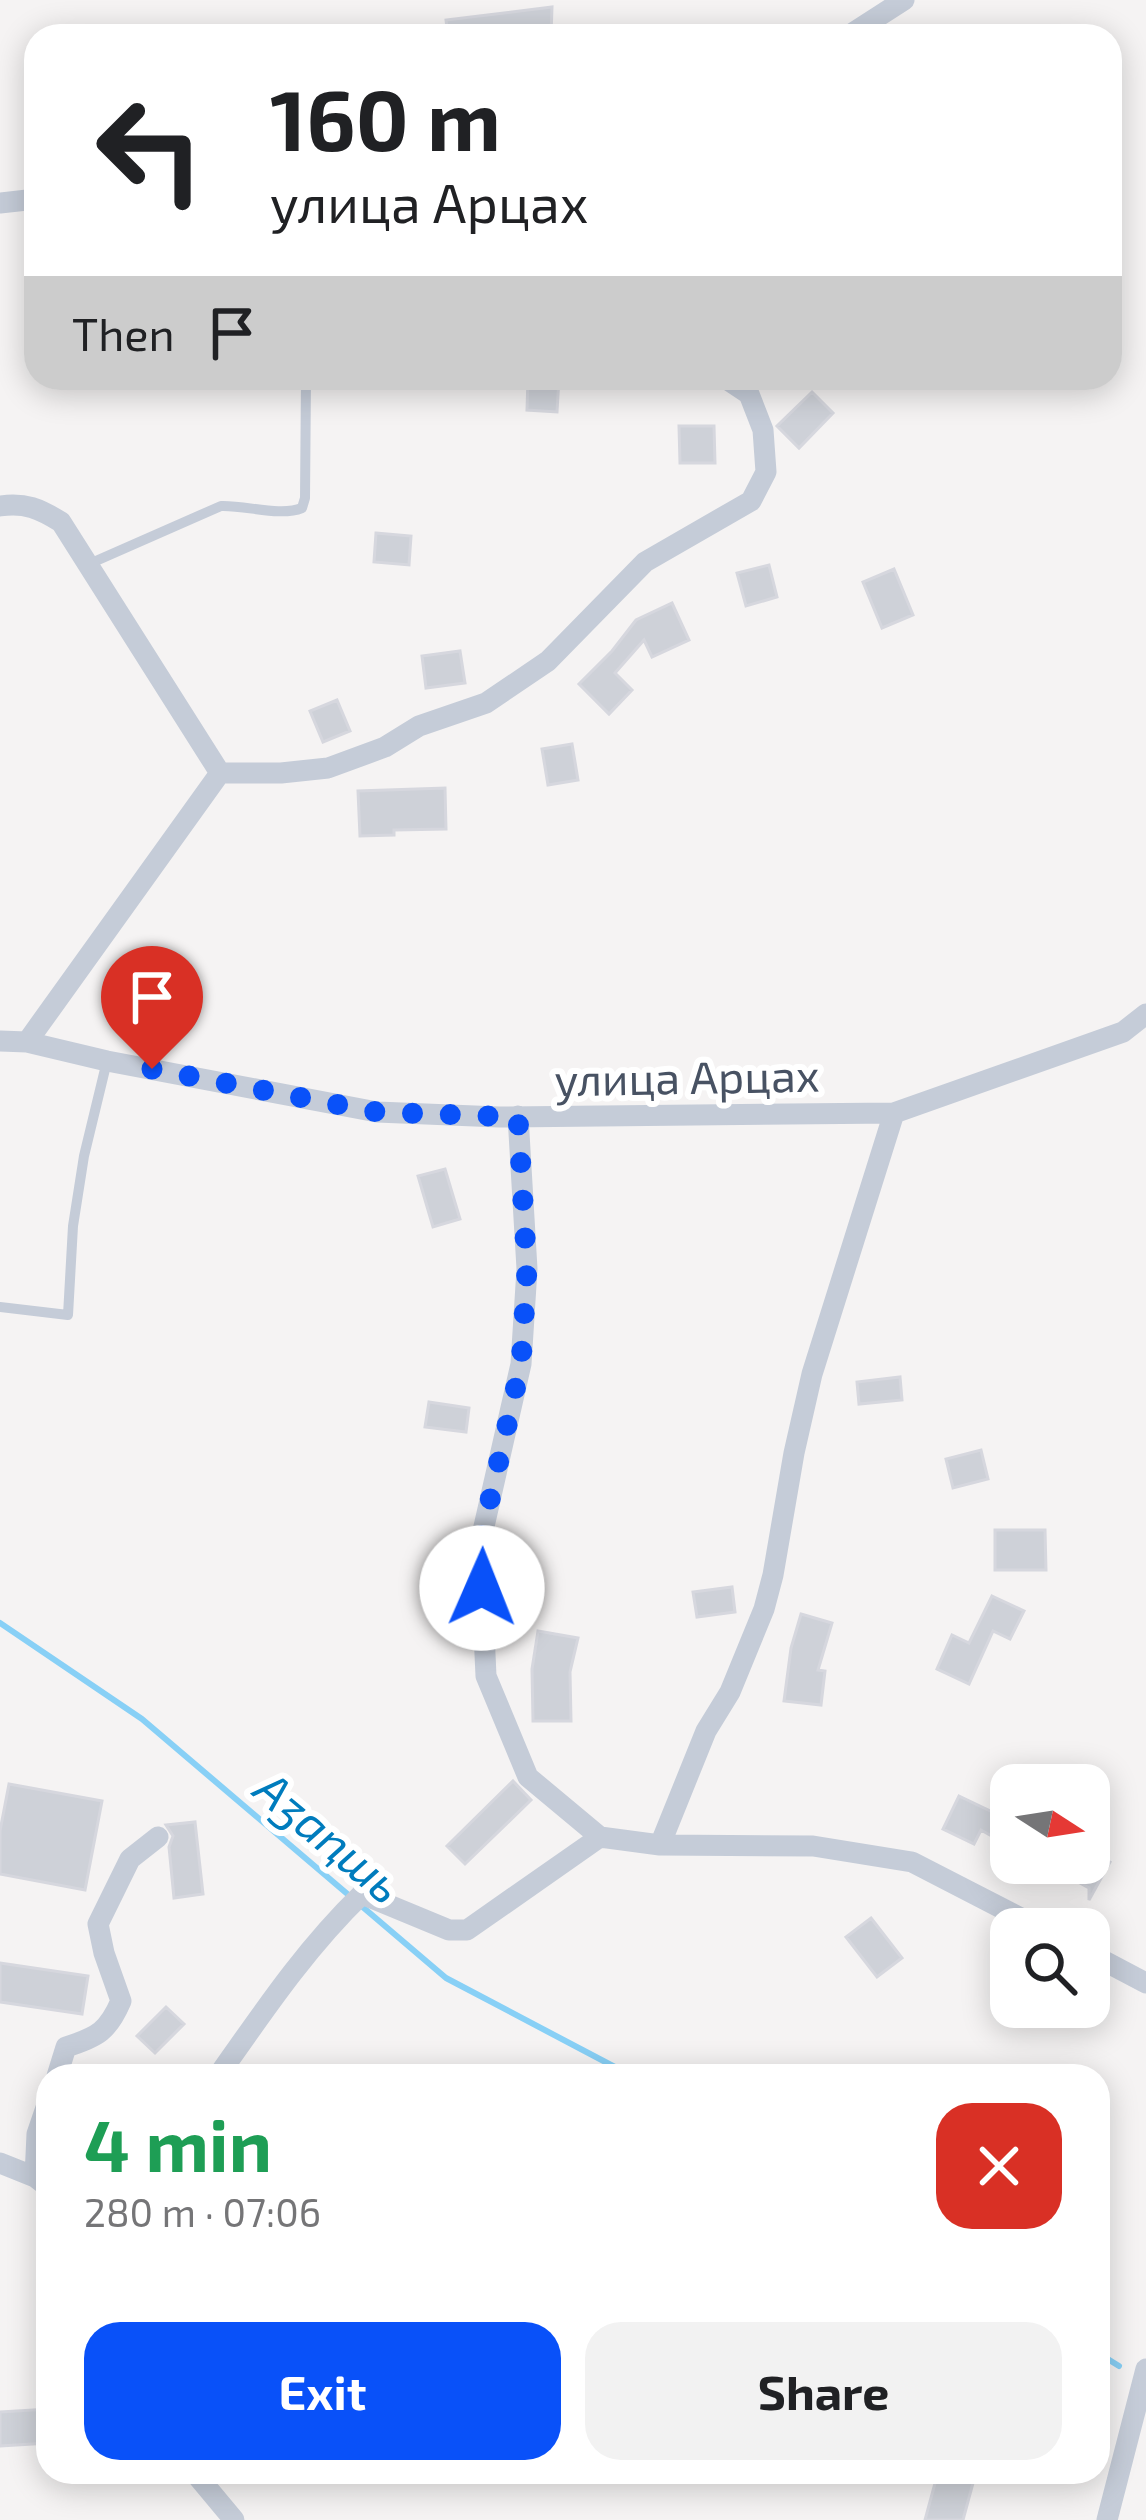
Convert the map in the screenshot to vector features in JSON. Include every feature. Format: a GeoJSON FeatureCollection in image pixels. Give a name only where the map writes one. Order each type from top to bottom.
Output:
{"type":"FeatureCollection","features":[{"type":"Feature","properties":{"kind":"street"},"geometry":{"type":"LineString","coordinates":[[867,24],[904,0]]}},
{"type":"Feature","properties":{"kind":"street"},"geometry":{"type":"LineString","coordinates":[[220,773],[328,768],[385,747],[419,726],[486,703],[548,661],[645,562],[751,501],[766,472],[763,430],[743,390]]}},
{"type":"Feature","properties":{"kind":"street"},"geometry":{"type":"LineString","coordinates":[[0,506],[16,503],[38,508],[61,522],[220,773]]}},
{"type":"Feature","properties":{"kind":"street"},"geometry":{"type":"LineString","coordinates":[[27,1042],[220,773]]}},
{"type":"Feature","properties":{"kind":"street","name":"улица Арцах"},"geometry":{"type":"LineString","coordinates":[[0,1041],[27,1042],[377,1112],[518,1117],[894,1113],[1123,1032],[1146,1015]]}},
{"type":"Feature","properties":{"kind":"street"},"geometry":{"type":"LineString","coordinates":[[660,1845],[706,1731],[730,1693],[764,1609],[812,1375],[894,1113]]}},
{"type":"Feature","properties":{"kind":"street"},"geometry":{"type":"LineString","coordinates":[[518,1117],[527,1270],[521,1364],[480,1544],[486,1676],[528,1777],[600,1837],[660,1845],[813,1846],[912,1862],[1001,1908]]}},
{"type":"Feature","properties":{"kind":"street"},"geometry":{"type":"LineString","coordinates":[[226,2064],[286,1977],[362,1894],[449,1930],[467,1930],[600,1837]]}},
{"type":"Feature","properties":{"kind":"street"},"geometry":{"type":"LineString","coordinates":[[61,2064],[66,2047],[110,2025],[122,2001],[98,1924],[130,1859],[158,1838]]}},
{"type":"Feature","properties":{"kind":"street"},"geometry":{"type":"LineString","coordinates":[[1110,1964],[1146,1983]]}},
{"type":"Feature","properties":{"kind":"street"},"geometry":{"type":"LineString","coordinates":[[0,2163],[36,2179]]}},
{"type":"Feature","properties":{"kind":"street"},"geometry":{"type":"LineString","coordinates":[[1107,2520],[1146,2369]]}},
{"type":"Feature","properties":{"kind":"street"},"geometry":{"type":"LineString","coordinates":[[204,2484],[234,2520]]}},
{"type":"Feature","properties":{"kind":"lane"},"geometry":{"type":"LineString","coordinates":[[88,565],[220,506],[289,513],[302,508],[306,390]]}},
{"type":"Feature","properties":{"kind":"lane"},"geometry":{"type":"LineString","coordinates":[[0,1307],[68,1316],[73,1226],[106,1061]]}},
{"type":"Feature","properties":{"kind":"building"},"geometry":{"type":"Polygon","coordinates":[[[552,7],[551,24],[446,24],[446,20],[552,7]]]}},
{"type":"Feature","properties":{"kind":"building"},"geometry":{"type":"Polygon","coordinates":[[[528,390],[558,390],[557,412],[527,410],[528,390]]]}},
{"type":"Feature","properties":{"kind":"building"},"geometry":{"type":"Polygon","coordinates":[[[812,392],[833,413],[799,448],[777,426],[812,392]]]}},
{"type":"Feature","properties":{"kind":"building"},"geometry":{"type":"Polygon","coordinates":[[[679,426],[714,426],[715,463],[680,463],[679,426]]]}},
{"type":"Feature","properties":{"kind":"building"},"geometry":{"type":"Polygon","coordinates":[[[376,533],[411,536],[409,565],[374,562],[376,533]]]}},
{"type":"Feature","properties":{"kind":"building"},"geometry":{"type":"Polygon","coordinates":[[[769,565],[777,597],[746,606],[737,573],[769,565]]]}},
{"type":"Feature","properties":{"kind":"building"},"geometry":{"type":"Polygon","coordinates":[[[894,569],[913,615],[882,628],[863,582],[894,569]]]}},
{"type":"Feature","properties":{"kind":"building"},"geometry":{"type":"Polygon","coordinates":[[[672,603],[689,640],[652,657],[644,640],[615,673],[632,690],[609,714],[579,684],[636,620],[672,603]]]}},
{"type":"Feature","properties":{"kind":"building"},"geometry":{"type":"Polygon","coordinates":[[[460,651],[465,683],[426,688],[422,656],[460,651]]]}},
{"type":"Feature","properties":{"kind":"building"},"geometry":{"type":"Polygon","coordinates":[[[337,700],[350,731],[323,742],[310,711],[337,700]]]}},
{"type":"Feature","properties":{"kind":"building"},"geometry":{"type":"Polygon","coordinates":[[[572,744],[578,780],[548,785],[542,749],[572,744]]]}},
{"type":"Feature","properties":{"kind":"building"},"geometry":{"type":"Polygon","coordinates":[[[445,788],[446,829],[360,836],[358,791],[445,788]]]}},
{"type":"Feature","properties":{"kind":"building"},"geometry":{"type":"Polygon","coordinates":[[[445,1169],[460,1219],[433,1227],[418,1176],[445,1169]]]}},
{"type":"Feature","properties":{"kind":"building"},"geometry":{"type":"Polygon","coordinates":[[[900,1377],[902,1400],[859,1404],[857,1382],[900,1377]]]}},
{"type":"Feature","properties":{"kind":"building"},"geometry":{"type":"Polygon","coordinates":[[[429,1402],[469,1408],[466,1432],[425,1427],[429,1402]]]}},
{"type":"Feature","properties":{"kind":"building"},"geometry":{"type":"Polygon","coordinates":[[[981,1450],[988,1479],[953,1488],[946,1459],[981,1450]]]}},
{"type":"Feature","properties":{"kind":"building"},"geometry":{"type":"Polygon","coordinates":[[[995,1530],[1045,1530],[1046,1570],[995,1570],[995,1530]]]}},
{"type":"Feature","properties":{"kind":"building"},"geometry":{"type":"Polygon","coordinates":[[[732,1587],[735,1612],[697,1617],[693,1592],[732,1587]]]}},
{"type":"Feature","properties":{"kind":"building"},"geometry":{"type":"Polygon","coordinates":[[[992,1596],[1024,1611],[1010,1639],[993,1631],[969,1684],[937,1669],[952,1635],[969,1643],[992,1596]]]}},
{"type":"Feature","properties":{"kind":"building"},"geometry":{"type":"Polygon","coordinates":[[[801,1614],[832,1623],[818,1670],[825,1671],[821,1705],[784,1701],[801,1614]]]}},
{"type":"Feature","properties":{"kind":"building"},"geometry":{"type":"Polygon","coordinates":[[[538,1631],[578,1638],[570,1672],[571,1721],[533,1721],[532,1669],[538,1631]]]}},
{"type":"Feature","properties":{"kind":"building"},"geometry":{"type":"Polygon","coordinates":[[[513,1781],[531,1800],[465,1864],[447,1846],[513,1781]]]}},
{"type":"Feature","properties":{"kind":"building"},"geometry":{"type":"Polygon","coordinates":[[[9,1784],[102,1801],[85,1890],[0,1874],[0,1831],[9,1784]]]}},
{"type":"Feature","properties":{"kind":"building"},"geometry":{"type":"Polygon","coordinates":[[[959,1796],[990,1811],[990,1835],[981,1830],[974,1844],[943,1829],[959,1796]]]}},
{"type":"Feature","properties":{"kind":"building"},"geometry":{"type":"Polygon","coordinates":[[[195,1822],[203,1894],[174,1898],[169,1847],[173,1836],[166,1825],[195,1822]]]}},
{"type":"Feature","properties":{"kind":"building"},"geometry":{"type":"Polygon","coordinates":[[[871,1918],[902,1958],[877,1977],[846,1937],[871,1918]]]}},
{"type":"Feature","properties":{"kind":"building"},"geometry":{"type":"Polygon","coordinates":[[[0,1963],[88,1976],[82,2014],[0,2002],[0,1963]]]}},
{"type":"Feature","properties":{"kind":"building"},"geometry":{"type":"Polygon","coordinates":[[[166,2007],[184,2024],[155,2053],[137,2036],[166,2007]]]}},
{"type":"Feature","properties":{"kind":"building"},"geometry":{"type":"Polygon","coordinates":[[[36,2410],[36,2444],[0,2446],[0,2412],[36,2410]]]}},
{"type":"Feature","properties":{"kind":"building"},"geometry":{"type":"Polygon","coordinates":[[[935,2484],[973,2484],[963,2520],[925,2520],[935,2484]]]}},
{"type":"Feature","properties":{"kind":"waterway","name":"Аӡаԥшь"},"geometry":{"type":"LineString","coordinates":[[0,1623],[142,1719],[446,1978],[609,2064]]}},
{"type":"Feature","properties":{"kind":"waterway","name":"Аӡаԥшь"},"geometry":{"type":"LineString","coordinates":[[1110,2360],[1119,2366]]}},
{"type":"Feature","properties":{"kind":"route"},"geometry":{"type":"LineString","coordinates":[[152,1069],[377,1112],[518,1117],[527,1270],[521,1364],[480,1544],[482,1588]]}}]}
